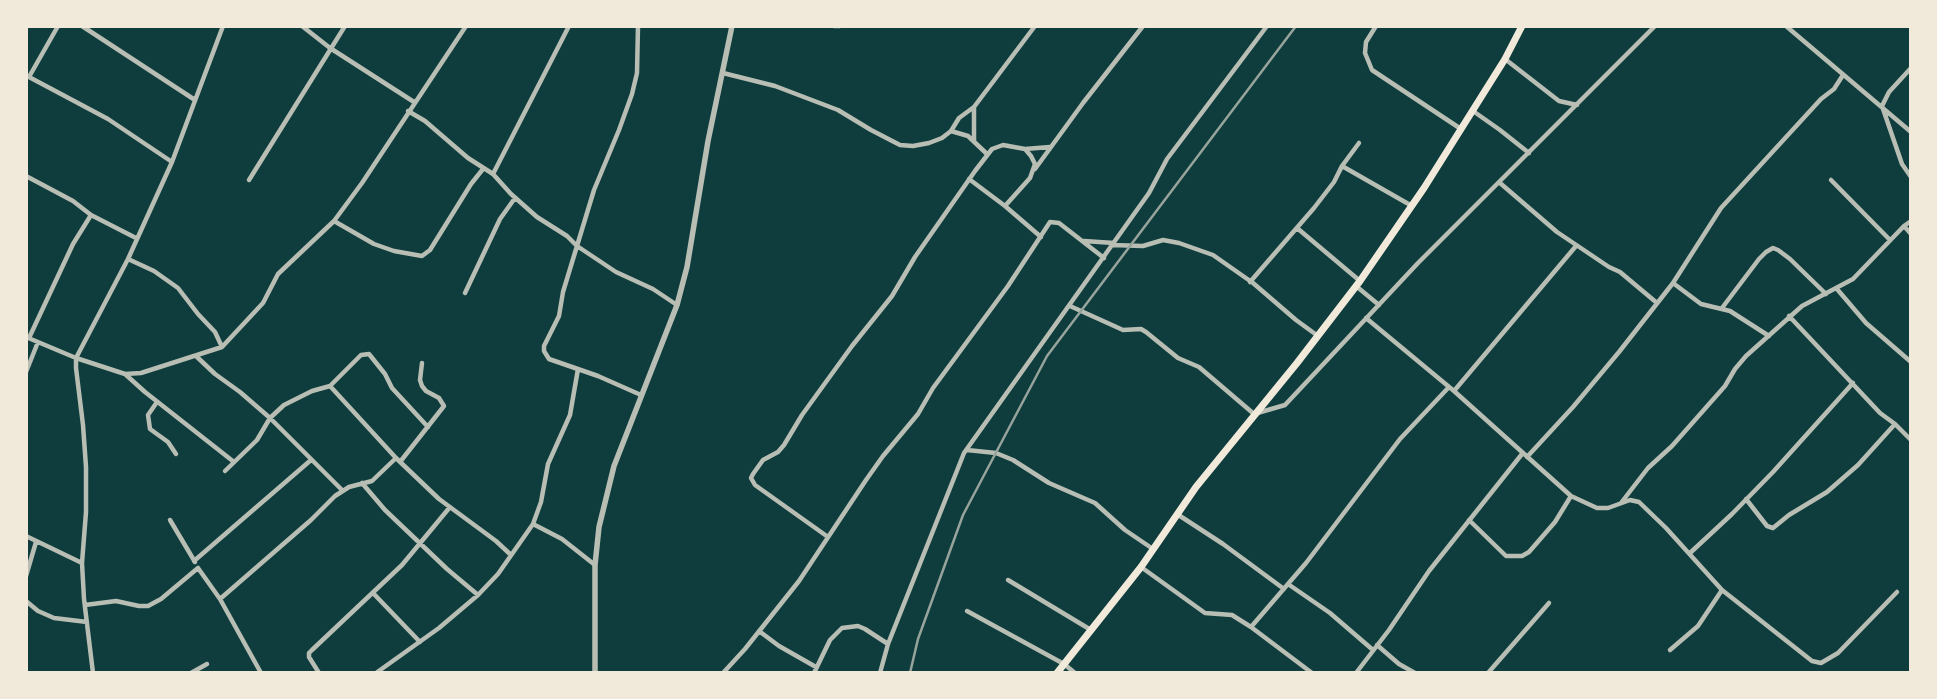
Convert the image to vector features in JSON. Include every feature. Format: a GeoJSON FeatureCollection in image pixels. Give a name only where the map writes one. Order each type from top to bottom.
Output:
{"type":"FeatureCollection","features":[{"type":"Feature","properties":{"kind":"main road"},"geometry":{"type":"LineString","coordinates":[[1057,673],[1141,567],[1196,487],[1358,284],[1412,206],[1461,129],[1505,59],[1522,26]]}},
{"type":"Feature","properties":{"kind":"street"},"geometry":{"type":"LineString","coordinates":[[58,26],[29,77],[108,119],[172,162]]}},
{"type":"Feature","properties":{"kind":"street"},"geometry":{"type":"LineString","coordinates":[[82,26],[196,100]]}},
{"type":"Feature","properties":{"kind":"street"},"geometry":{"type":"LineString","coordinates":[[93,673],[82,563],[86,512],[86,467],[76,358],[128,259],[172,162],[223,26]]}},
{"type":"Feature","properties":{"kind":"street"},"geometry":{"type":"LineString","coordinates":[[302,26],[330,48],[414,102]]}},
{"type":"Feature","properties":{"kind":"street"},"geometry":{"type":"LineString","coordinates":[[249,180],[344,26]]}},
{"type":"Feature","properties":{"kind":"street"},"geometry":{"type":"LineString","coordinates":[[91,215],[73,244],[28,337],[76,358],[125,374],[141,373],[222,347],[263,303],[278,274],[334,221],[362,183],[466,26]]}},
{"type":"Feature","properties":{"kind":"street"},"geometry":{"type":"LineString","coordinates":[[493,174],[569,26]]}},
{"type":"Feature","properties":{"kind":"street"},"geometry":{"type":"LineString","coordinates":[[638,26],[636,73],[632,94],[596,183],[563,292],[559,316],[544,346],[544,351],[549,359],[641,395]]}},
{"type":"Feature","properties":{"kind":"street"},"geometry":{"type":"LineString","coordinates":[[595,673],[595,565],[600,527],[614,466],[676,305],[687,267],[708,141],[732,26]]}},
{"type":"Feature","properties":{"kind":"street"},"geometry":{"type":"LineString","coordinates":[[834,26],[840,26]]}},
{"type":"Feature","properties":{"kind":"street"},"geometry":{"type":"LineString","coordinates":[[723,73],[775,86],[838,110],[900,145],[910,146],[929,143],[942,138],[951,130],[959,118],[974,107],[1035,26]]}},
{"type":"Feature","properties":{"kind":"street"},"geometry":{"type":"LineString","coordinates":[[1005,206],[1144,26]]}},
{"type":"Feature","properties":{"kind":"street"},"geometry":{"type":"LineString","coordinates":[[880,673],[888,644],[947,493],[967,450],[1149,193],[1167,159],[1267,26]]}},
{"type":"Feature","properties":{"kind":"street"},"geometry":{"type":"LineString","coordinates":[[1376,26],[1366,42],[1365,53],[1372,70],[1461,129]]}},
{"type":"Feature","properties":{"kind":"street"},"geometry":{"type":"LineString","coordinates":[[1070,306],[1123,330],[1141,329],[1178,358],[1199,367],[1254,414],[1285,405],[1418,264],[1500,184],[1655,26]]}},
{"type":"Feature","properties":{"kind":"street"},"geometry":{"type":"LineString","coordinates":[[1786,26],[1911,132]]}},
{"type":"Feature","properties":{"kind":"street"},"geometry":{"type":"LineString","coordinates":[[1505,59],[1560,101],[1577,105]]}},
{"type":"Feature","properties":{"kind":"street"},"geometry":{"type":"LineString","coordinates":[[1911,68],[1889,92],[1882,106],[1902,164],[1911,177]]}},
{"type":"Feature","properties":{"kind":"street"},"geometry":{"type":"LineString","coordinates":[[1356,673],[1429,571],[1469,520],[1525,455],[1573,407],[1619,352],[1673,283],[1721,208],[1821,99],[1834,89],[1843,75]]}},
{"type":"Feature","properties":{"kind":"street"},"geometry":{"type":"LineString","coordinates":[[974,107],[974,140]]}},
{"type":"Feature","properties":{"kind":"street"},"geometry":{"type":"LineString","coordinates":[[408,111],[425,121],[468,158],[493,174],[515,198],[537,217],[567,236],[577,246],[624,278],[653,289],[676,305]]}},
{"type":"Feature","properties":{"kind":"street"},"geometry":{"type":"LineString","coordinates":[[1472,111],[1530,153]]}},
{"type":"Feature","properties":{"kind":"street"},"geometry":{"type":"LineString","coordinates":[[951,130],[974,140],[987,154]]}},
{"type":"Feature","properties":{"kind":"street"},"geometry":{"type":"LineString","coordinates":[[1250,282],[1334,182],[1342,166],[1359,143]]}},
{"type":"Feature","properties":{"kind":"street"},"geometry":{"type":"LineString","coordinates":[[828,537],[755,485],[751,478],[763,460],[778,452],[784,445],[802,415],[852,346],[892,296],[915,257],[987,154],[1003,144],[1025,149],[1050,147]]}},
{"type":"Feature","properties":{"kind":"street"},"geometry":{"type":"LineString","coordinates":[[1025,149],[1034,160],[1033,172]]}},
{"type":"Feature","properties":{"kind":"street"},"geometry":{"type":"LineString","coordinates":[[1342,166],[1412,206]]}},
{"type":"Feature","properties":{"kind":"street"},"geometry":{"type":"LineString","coordinates":[[334,221],[374,244],[394,251],[422,256],[430,250],[471,184],[484,169]]}},
{"type":"Feature","properties":{"kind":"street"},"geometry":{"type":"LineString","coordinates":[[26,176],[72,201],[91,215],[136,238]]}},
{"type":"Feature","properties":{"kind":"street"},"geometry":{"type":"LineString","coordinates":[[969,179],[1005,206],[1041,237]]}},
{"type":"Feature","properties":{"kind":"street"},"geometry":{"type":"LineString","coordinates":[[1831,180],[1890,240]]}},
{"type":"Feature","properties":{"kind":"street"},"geometry":{"type":"LineString","coordinates":[[1500,184],[1543,222],[1609,268],[1620,272],[1657,303]]}},
{"type":"Feature","properties":{"kind":"street"},"geometry":{"type":"LineString","coordinates":[[465,294],[500,219],[515,198]]}},
{"type":"Feature","properties":{"kind":"street"},"geometry":{"type":"LineString","coordinates":[[1620,504],[1648,468],[1672,446],[1725,386],[1735,369],[1746,356],[1802,306],[1853,279],[1911,221]]}},
{"type":"Feature","properties":{"kind":"street"},"geometry":{"type":"LineString","coordinates":[[723,673],[799,581],[866,480],[918,414],[933,388],[1008,286],[1050,222],[1059,223],[1104,258]]}},
{"type":"Feature","properties":{"kind":"street"},"geometry":{"type":"LineString","coordinates":[[1904,226],[1911,234]]}},
{"type":"Feature","properties":{"kind":"street"},"geometry":{"type":"LineString","coordinates":[[1297,228],[1379,304]]}},
{"type":"Feature","properties":{"kind":"street"},"geometry":{"type":"LineString","coordinates":[[1083,241],[1143,246],[1163,240],[1179,243],[1213,255],[1318,336]]}},
{"type":"Feature","properties":{"kind":"street"},"geometry":{"type":"LineString","coordinates":[[1454,391],[1576,246]]}},
{"type":"Feature","properties":{"kind":"street"},"geometry":{"type":"LineString","coordinates":[[1722,308],[1759,259],[1773,248],[1790,259],[1826,294]]}},
{"type":"Feature","properties":{"kind":"street"},"geometry":{"type":"LineString","coordinates":[[128,259],[154,271],[178,288],[215,332],[222,347]]}},
{"type":"Feature","properties":{"kind":"street"},"geometry":{"type":"LineString","coordinates":[[1673,283],[1701,304],[1730,311],[1769,336]]}},
{"type":"Feature","properties":{"kind":"street"},"geometry":{"type":"LineString","coordinates":[[1837,289],[1866,323],[1911,362]]}},
{"type":"Feature","properties":{"kind":"street"},"geometry":{"type":"LineString","coordinates":[[1789,316],[1880,413],[1895,424],[1911,440]]}},
{"type":"Feature","properties":{"kind":"street"},"geometry":{"type":"LineString","coordinates":[[1366,318],[1454,391],[1571,496],[1597,508],[1608,508],[1630,500],[1639,502],[1690,553],[1722,590],[1812,661],[1822,662],[1838,653],[1897,592]]}},
{"type":"Feature","properties":{"kind":"street"},"geometry":{"type":"LineString","coordinates":[[26,372],[38,342]]}},
{"type":"Feature","properties":{"kind":"street"},"geometry":{"type":"LineString","coordinates":[[225,471],[257,440],[270,418],[284,405],[321,387],[330,386],[361,355],[369,354],[385,374],[392,388],[428,427]]}},
{"type":"Feature","properties":{"kind":"street"},"geometry":{"type":"LineString","coordinates":[[196,356],[215,374],[240,392],[270,418],[342,490]]}},
{"type":"Feature","properties":{"kind":"street"},"geometry":{"type":"LineString","coordinates":[[400,462],[444,406],[439,398],[426,391],[422,386],[420,380],[422,363]]}},
{"type":"Feature","properties":{"kind":"street"},"geometry":{"type":"LineString","coordinates":[[376,673],[420,642],[478,595],[498,574],[534,524],[541,502],[548,464],[570,415],[578,369]]}},
{"type":"Feature","properties":{"kind":"street"},"geometry":{"type":"LineString","coordinates":[[125,374],[157,402],[234,462]]}},
{"type":"Feature","properties":{"kind":"street"},"geometry":{"type":"LineString","coordinates":[[1690,553],[1801,442],[1852,383]]}},
{"type":"Feature","properties":{"kind":"street"},"geometry":{"type":"LineString","coordinates":[[330,386],[396,458],[438,499],[496,540],[512,555]]}},
{"type":"Feature","properties":{"kind":"street"},"geometry":{"type":"LineString","coordinates":[[1252,626],[1306,563],[1400,439],[1449,387]]}},
{"type":"Feature","properties":{"kind":"street"},"geometry":{"type":"LineString","coordinates":[[157,402],[148,415],[150,429],[168,442],[176,454]]}},
{"type":"Feature","properties":{"kind":"street"},"geometry":{"type":"LineString","coordinates":[[1746,499],[1767,526],[1773,528],[1789,515],[1828,492],[1858,465],[1895,424]]}},
{"type":"Feature","properties":{"kind":"street"},"geometry":{"type":"LineString","coordinates":[[967,450],[996,452],[1049,483],[1095,503],[1125,530],[1153,549]]}},
{"type":"Feature","properties":{"kind":"street"},"geometry":{"type":"LineString","coordinates":[[220,599],[342,490],[349,486],[372,481],[396,458]]}},
{"type":"Feature","properties":{"kind":"street"},"geometry":{"type":"LineString","coordinates":[[194,561],[311,460]]}},
{"type":"Feature","properties":{"kind":"street"},"geometry":{"type":"LineString","coordinates":[[362,483],[376,500],[422,543],[446,569],[478,595]]}},
{"type":"Feature","properties":{"kind":"street"},"geometry":{"type":"LineString","coordinates":[[1469,520],[1506,556],[1522,556],[1529,552],[1555,522],[1571,496]]}},
{"type":"Feature","properties":{"kind":"street"},"geometry":{"type":"LineString","coordinates":[[319,673],[311,661],[309,653],[373,593],[422,543],[450,508]]}},
{"type":"Feature","properties":{"kind":"street"},"geometry":{"type":"LineString","coordinates":[[1177,514],[1217,540],[1284,589]]}},
{"type":"Feature","properties":{"kind":"street"},"geometry":{"type":"LineString","coordinates":[[170,520],[198,568],[220,599],[261,673]]}},
{"type":"Feature","properties":{"kind":"street"},"geometry":{"type":"LineString","coordinates":[[534,524],[562,539],[595,565]]}},
{"type":"Feature","properties":{"kind":"street"},"geometry":{"type":"LineString","coordinates":[[26,536],[82,563]]}},
{"type":"Feature","properties":{"kind":"street"},"geometry":{"type":"LineString","coordinates":[[26,576],[36,542]]}},
{"type":"Feature","properties":{"kind":"street"},"geometry":{"type":"LineString","coordinates":[[1141,567],[1205,613],[1232,615],[1252,626],[1312,673]]}},
{"type":"Feature","properties":{"kind":"street"},"geometry":{"type":"LineString","coordinates":[[85,605],[116,601],[148,606],[161,599],[198,568]]}},
{"type":"Feature","properties":{"kind":"street"},"geometry":{"type":"LineString","coordinates":[[1008,580],[1091,630]]}},
{"type":"Feature","properties":{"kind":"street"},"geometry":{"type":"LineString","coordinates":[[1288,584],[1330,613],[1374,650]]}},
{"type":"Feature","properties":{"kind":"street"},"geometry":{"type":"LineString","coordinates":[[1670,650],[1698,626],[1722,590]]}},
{"type":"Feature","properties":{"kind":"street"},"geometry":{"type":"LineString","coordinates":[[373,593],[420,642]]}},
{"type":"Feature","properties":{"kind":"street"},"geometry":{"type":"LineString","coordinates":[[26,601],[38,611],[54,618],[87,622]]}},
{"type":"Feature","properties":{"kind":"street"},"geometry":{"type":"LineString","coordinates":[[1488,673],[1549,603]]}},
{"type":"Feature","properties":{"kind":"street"},"geometry":{"type":"LineString","coordinates":[[967,611],[1064,664],[1074,673]]}},
{"type":"Feature","properties":{"kind":"street"},"geometry":{"type":"LineString","coordinates":[[759,631],[815,670],[830,640],[842,628],[858,626],[865,628],[888,644]]}},
{"type":"Feature","properties":{"kind":"street"},"geometry":{"type":"LineString","coordinates":[[1377,645],[1399,664],[1415,673]]}},
{"type":"Feature","properties":{"kind":"street"},"geometry":{"type":"LineString","coordinates":[[190,673],[207,664]]}},
{"type":"Feature","properties":{"kind":"railway"},"geometry":{"type":"LineString","coordinates":[[910,673],[918,639],[963,515],[1047,356],[1296,26]]}}]}
